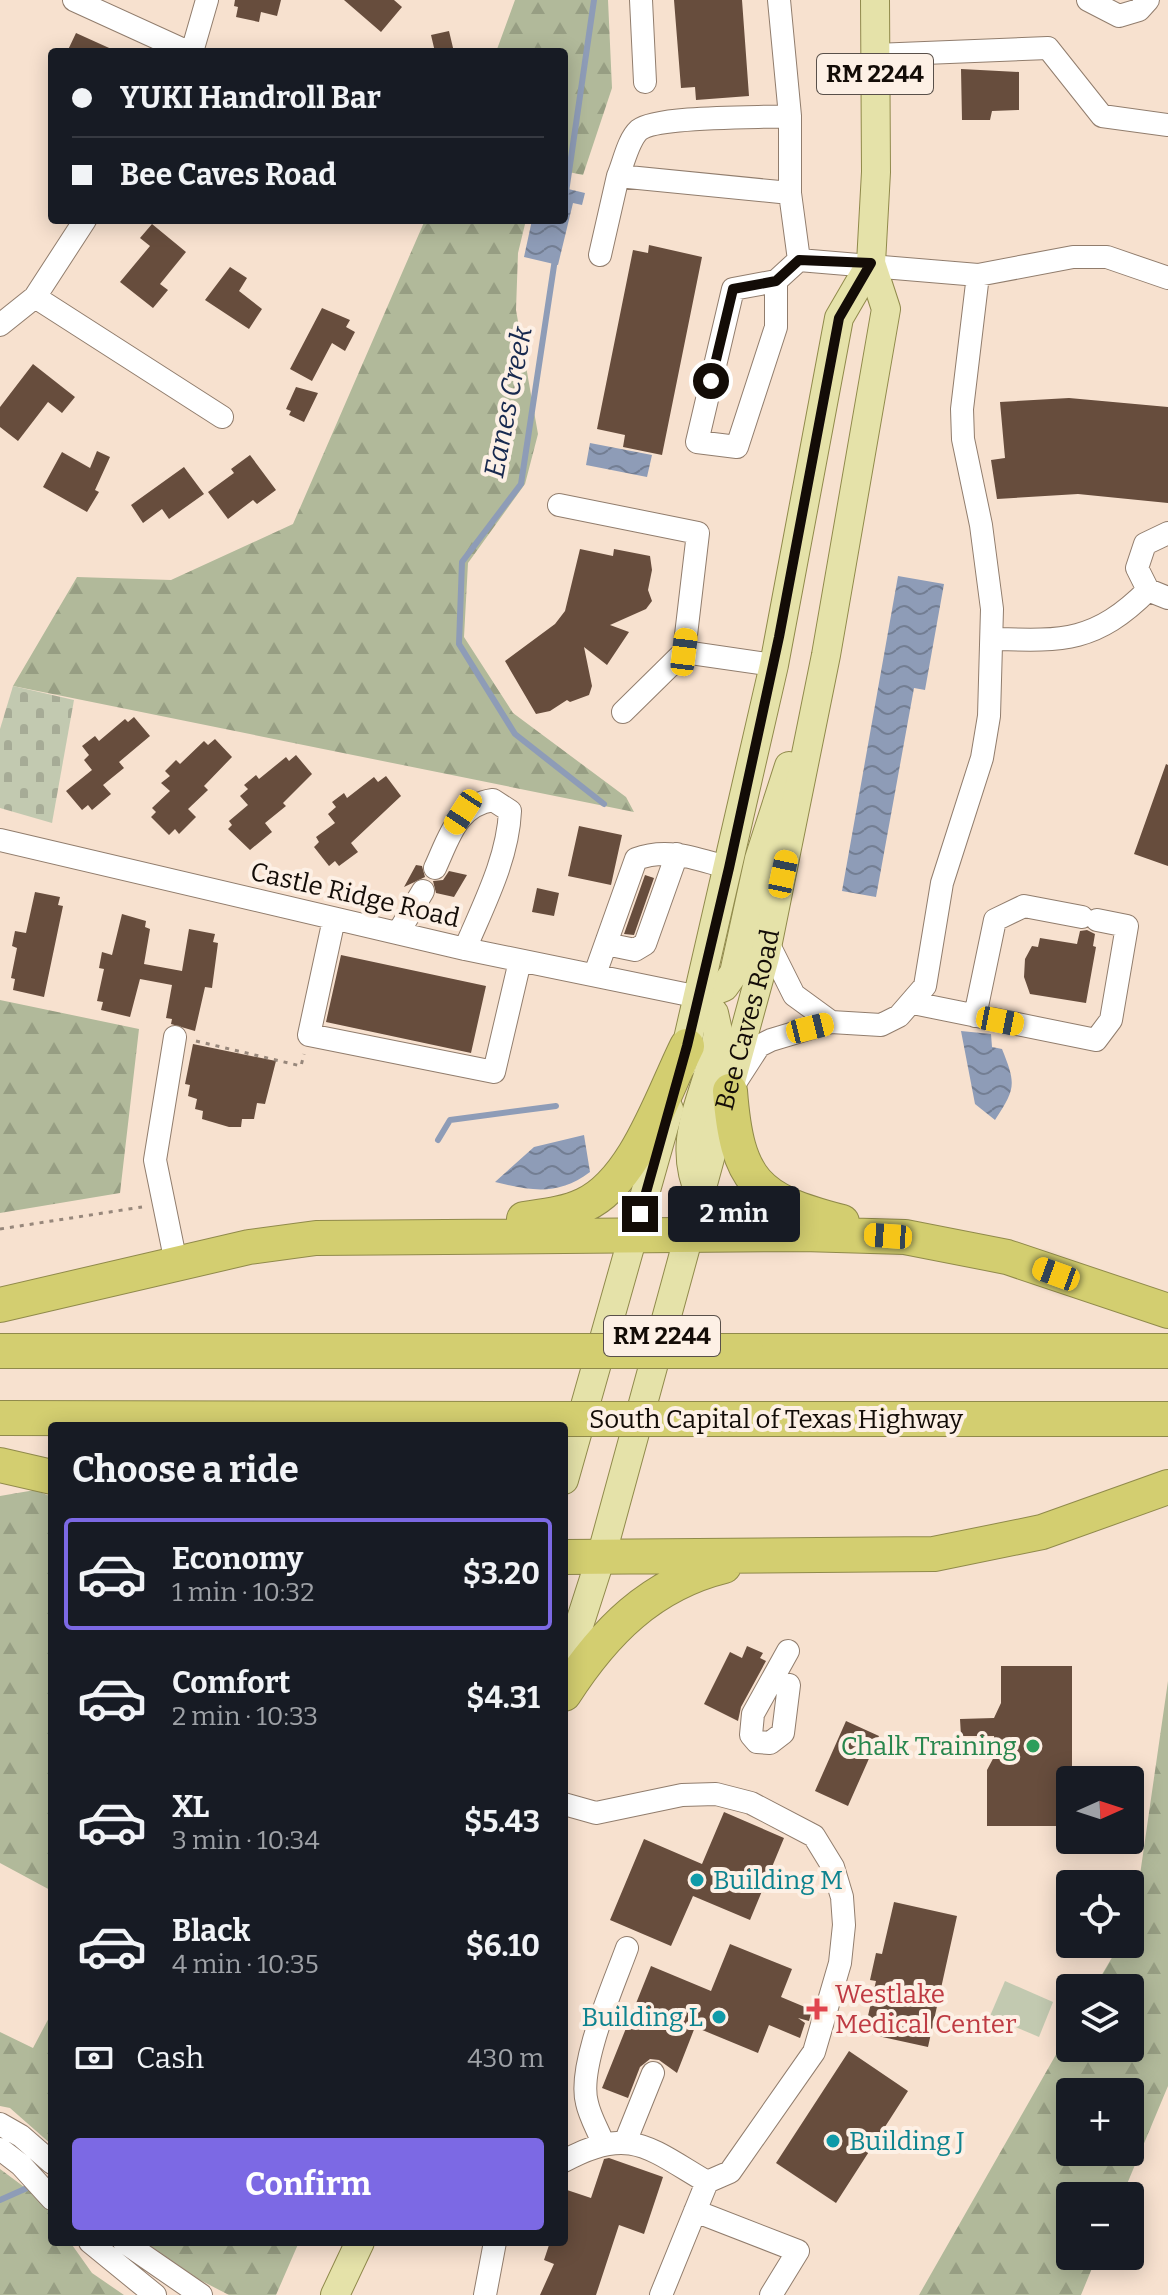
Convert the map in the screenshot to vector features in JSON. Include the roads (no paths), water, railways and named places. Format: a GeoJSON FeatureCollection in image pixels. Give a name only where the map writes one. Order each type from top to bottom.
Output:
{"type":"FeatureCollection","features":[{"type":"Feature","properties":{"kind":"highway"},"geometry":{"type":"LineString","coordinates":[[420,1235],[564,1212],[602,1195],[627,1166],[687,1046]]}},
{"type":"Feature","properties":{"kind":"highway"},"geometry":{"type":"LineString","coordinates":[[730,1091],[738,1149],[763,1189],[798,1210],[905,1237],[1007,1257],[1168,1311]]}},
{"type":"Feature","properties":{"kind":"highway"},"geometry":{"type":"LineString","coordinates":[[0,1305],[176,1263],[316,1238],[691,1234],[905,1237]]}},
{"type":"Feature","properties":{"kind":"highway"},"geometry":{"type":"LineString","coordinates":[[0,1351],[1168,1351]]}},
{"type":"Feature","properties":{"kind":"highway","name":"South Capital of Texas Highway"},"geometry":{"type":"LineString","coordinates":[[0,1418],[1168,1419]]}},
{"type":"Feature","properties":{"kind":"highway"},"geometry":{"type":"LineString","coordinates":[[6,1469],[48,1476]]}},
{"type":"Feature","properties":{"kind":"highway"},"geometry":{"type":"LineString","coordinates":[[568,1557],[875,1557],[961,1550],[1042,1532],[1168,1487]]}},
{"type":"Feature","properties":{"kind":"highway"},"geometry":{"type":"LineString","coordinates":[[568,1689],[609,1633],[652,1596],[697,1574],[771,1557]]}},
{"type":"Feature","properties":{"kind":"main road","name":"Bee Caves Road"},"geometry":{"type":"LineString","coordinates":[[568,1660],[601,1557],[691,1234],[711,1204],[730,1091],[768,943],[826,655],[886,309],[871,263],[876,172],[875,0]]}},
{"type":"Feature","properties":{"kind":"main road","name":"Bee Caves Road"},"geometry":{"type":"LineString","coordinates":[[568,1466],[699,997],[774,665],[839,318],[871,263]]}},
{"type":"Feature","properties":{"kind":"main road"},"geometry":{"type":"LineString","coordinates":[[711,1204],[689,1166],[689,1140],[718,1031],[714,1013],[699,997],[724,987],[734,973],[759,859],[826,655]]}},
{"type":"Feature","properties":{"kind":"main road"},"geometry":{"type":"LineString","coordinates":[[335,2295],[358,2246]]}},
{"type":"Feature","properties":{"kind":"street"},"geometry":{"type":"LineString","coordinates":[[74,0],[181,48]]}},
{"type":"Feature","properties":{"kind":"street"},"geometry":{"type":"LineString","coordinates":[[191,48],[207,0]]}},
{"type":"Feature","properties":{"kind":"street"},"geometry":{"type":"LineString","coordinates":[[641,0],[645,82]]}},
{"type":"Feature","properties":{"kind":"street"},"geometry":{"type":"LineString","coordinates":[[779,0],[790,116],[790,193],[799,260]]}},
{"type":"Feature","properties":{"kind":"street"},"geometry":{"type":"LineString","coordinates":[[1088,0],[1099,9],[1119,16],[1139,10],[1148,0]]}},
{"type":"Feature","properties":{"kind":"street"},"geometry":{"type":"LineString","coordinates":[[875,55],[1048,48],[1102,116],[1168,125]]}},
{"type":"Feature","properties":{"kind":"street"},"geometry":{"type":"LineString","coordinates":[[600,255],[618,176],[633,137],[641,128],[663,122],[790,116]]}},
{"type":"Feature","properties":{"kind":"street"},"geometry":{"type":"LineString","coordinates":[[618,176],[790,193]]}},
{"type":"Feature","properties":{"kind":"street"},"geometry":{"type":"LineString","coordinates":[[0,325],[35,297],[82,224]]}},
{"type":"Feature","properties":{"kind":"street"},"geometry":{"type":"LineString","coordinates":[[776,281],[776,327],[737,447],[697,442],[733,289],[776,281],[799,260],[871,263],[978,275],[1073,257],[1107,257],[1168,278]]}},
{"type":"Feature","properties":{"kind":"street"},"geometry":{"type":"LineString","coordinates":[[730,1091],[759,1046],[789,1033],[831,1022],[881,1025],[913,1003],[925,986],[942,883],[982,758],[989,716],[993,639],[987,565],[963,439],[962,409],[978,275]]}},
{"type":"Feature","properties":{"kind":"street"},"geometry":{"type":"LineString","coordinates":[[35,297],[222,417]]}},
{"type":"Feature","properties":{"kind":"street"},"geometry":{"type":"LineString","coordinates":[[559,505],[698,533],[684,652],[623,712]]}},
{"type":"Feature","properties":{"kind":"street"},"geometry":{"type":"LineString","coordinates":[[993,639],[1079,638],[1133,605],[1158,594],[1140,580],[1139,555],[1156,536],[1168,533]]}},
{"type":"Feature","properties":{"kind":"street"},"geometry":{"type":"LineString","coordinates":[[684,652],[774,665]]}},
{"type":"Feature","properties":{"kind":"street"},"geometry":{"type":"LineString","coordinates":[[435,868],[463,812],[479,802],[503,803],[510,811],[509,826],[494,878],[465,949]]}},
{"type":"Feature","properties":{"kind":"street","name":"Castle Ridge Road"},"geometry":{"type":"LineString","coordinates":[[0,840],[465,949],[699,997]]}},
{"type":"Feature","properties":{"kind":"street"},"geometry":{"type":"LineString","coordinates":[[595,974],[636,859],[654,852],[677,854],[729,868]]}},
{"type":"Feature","properties":{"kind":"street"},"geometry":{"type":"LineString","coordinates":[[606,944],[635,950],[645,944],[677,854]]}},
{"type":"Feature","properties":{"kind":"street"},"geometry":{"type":"LineString","coordinates":[[398,933],[423,891]]}},
{"type":"Feature","properties":{"kind":"street"},"geometry":{"type":"LineString","coordinates":[[913,1003],[975,1016],[1096,1040],[1111,1020],[1127,926],[1024,906],[995,920],[975,1016]]}},
{"type":"Feature","properties":{"kind":"street"},"geometry":{"type":"LineString","coordinates":[[334,919],[309,1035],[494,1072],[520,961]]}},
{"type":"Feature","properties":{"kind":"street"},"geometry":{"type":"LineString","coordinates":[[768,943],[794,995],[831,1022]]}},
{"type":"Feature","properties":{"kind":"street"},"geometry":{"type":"LineString","coordinates":[[175,1037],[155,1160],[176,1263]]}},
{"type":"Feature","properties":{"kind":"street"},"geometry":{"type":"LineString","coordinates":[[788,1651],[753,1714],[751,1735],[757,1742],[770,1743],[783,1733],[789,1685]]}},
{"type":"Feature","properties":{"kind":"street"},"geometry":{"type":"LineString","coordinates":[[568,1805],[596,1813],[682,1795],[716,1794],[751,1803],[814,1836],[833,1867],[842,1897],[843,1937],[828,2013],[814,2052],[730,2172],[707,2182],[661,2295]]}},
{"type":"Feature","properties":{"kind":"street"},"geometry":{"type":"LineString","coordinates":[[603,2143],[586,2101],[588,2072],[595,2035],[627,1948]]}},
{"type":"Feature","properties":{"kind":"street"},"geometry":{"type":"LineString","coordinates":[[626,2140],[653,2073]]}},
{"type":"Feature","properties":{"kind":"street"},"geometry":{"type":"LineString","coordinates":[[0,2124],[21,2136],[48,2160]]}},
{"type":"Feature","properties":{"kind":"street"},"geometry":{"type":"LineString","coordinates":[[568,2159],[603,2143],[626,2140],[657,2153],[707,2182]]}},
{"type":"Feature","properties":{"kind":"street"},"geometry":{"type":"LineString","coordinates":[[0,2149],[32,2175],[48,2194]]}},
{"type":"Feature","properties":{"kind":"street"},"geometry":{"type":"LineString","coordinates":[[695,2211],[798,2251],[771,2295]]}},
{"type":"Feature","properties":{"kind":"street"},"geometry":{"type":"LineString","coordinates":[[95,2246],[155,2295]]}},
{"type":"Feature","properties":{"kind":"street"},"geometry":{"type":"LineString","coordinates":[[129,2246],[158,2269],[201,2295]]}},
{"type":"Feature","properties":{"kind":"street"},"geometry":{"type":"LineString","coordinates":[[485,2295],[494,2246]]}},
{"type":"Feature","properties":{"kind":"water"},"geometry":{"type":"Polygon","coordinates":[[[568,189],[585,193],[582,205],[573,203],[568,224],[568,189]]]}},
{"type":"Feature","properties":{"kind":"water"},"geometry":{"type":"Polygon","coordinates":[[[531,224],[568,224],[558,265],[524,257],[531,224]]]}},
{"type":"Feature","properties":{"kind":"water"},"geometry":{"type":"Polygon","coordinates":[[[590,443],[652,455],[647,477],[586,465],[590,443]]]}},
{"type":"Feature","properties":{"kind":"water"},"geometry":{"type":"Polygon","coordinates":[[[898,576],[944,584],[925,690],[914,688],[876,897],[842,891],[898,576]]]}},
{"type":"Feature","properties":{"kind":"water"},"geometry":{"type":"Polygon","coordinates":[[[961,1031],[991,1034],[992,1047],[1002,1049],[1007,1061],[1012,1086],[995,1120],[975,1104],[961,1031]]]}},
{"type":"Feature","properties":{"kind":"water"},"geometry":{"type":"Polygon","coordinates":[[[584,1135],[590,1172],[578,1180],[544,1189],[495,1182],[534,1147],[584,1135]]]}},
{"type":"Feature","properties":{"kind":"waterway","name":"Eanes Creek"},"geometry":{"type":"LineString","coordinates":[[568,179],[594,0]]}},
{"type":"Feature","properties":{"kind":"waterway","name":"Eanes Creek"},"geometry":{"type":"LineString","coordinates":[[555,259],[521,484],[462,562],[459,644],[515,734],[604,804]]}},
{"type":"Feature","properties":{"kind":"waterway","name":"Eanes Creek"},"geometry":{"type":"LineString","coordinates":[[438,1140],[450,1120],[556,1106]]}},
{"type":"Feature","properties":{"kind":"waterway","name":"Eanes Creek"},"geometry":{"type":"LineString","coordinates":[[0,2200],[27,2188]]}},
{"type":"Feature","properties":{"kind":"place","name":"Chalk Training"},"geometry":{"type":"Point","coordinates":[1033,1746]}},
{"type":"Feature","properties":{"kind":"place","name":"Building M"},"geometry":{"type":"Point","coordinates":[697,1880]}},
{"type":"Feature","properties":{"kind":"place","name":"Westlake Medical Center"},"geometry":{"type":"Point","coordinates":[817,2009]}},
{"type":"Feature","properties":{"kind":"place","name":"Building L"},"geometry":{"type":"Point","coordinates":[719,2017]}},
{"type":"Feature","properties":{"kind":"place","name":"Building J"},"geometry":{"type":"Point","coordinates":[833,2141]}}]}
